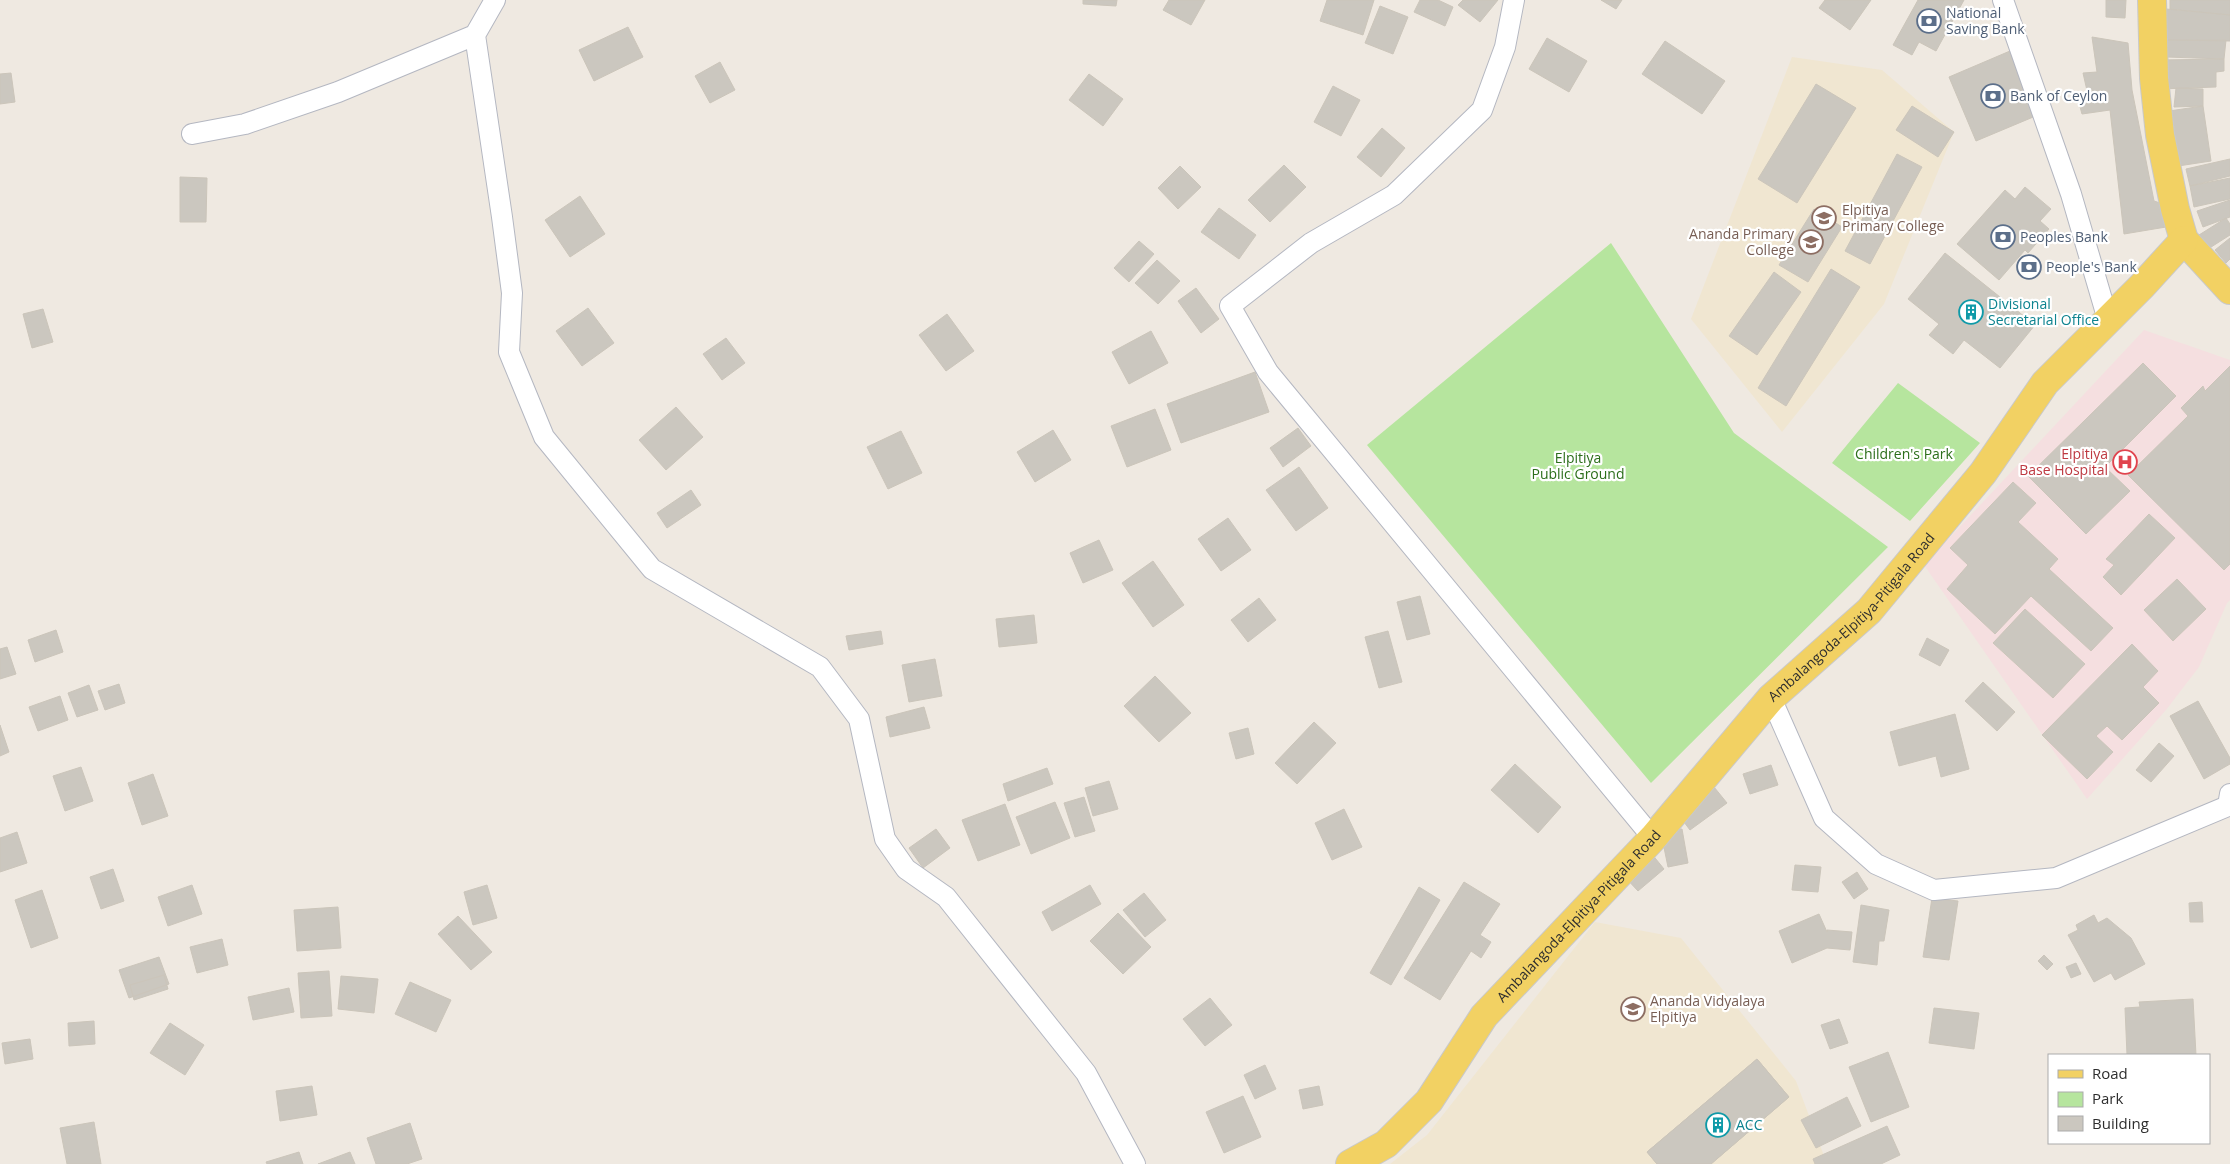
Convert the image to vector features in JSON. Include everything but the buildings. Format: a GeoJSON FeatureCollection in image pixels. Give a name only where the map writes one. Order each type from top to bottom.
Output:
{"type":"FeatureCollection","features":[{"type":"Feature","properties":{"kind":"main road"},"geometry":{"type":"LineString","coordinates":[[2152,0],[2154,78],[2160,135],[2175,209],[2184,240],[2230,290]]}},
{"type":"Feature","properties":{"kind":"main road","name":"Ambalangoda-Elpitiya-Pitigala Road"},"geometry":{"type":"LineString","coordinates":[[1350,1164],[1386,1144],[1429,1102],[1484,1016],[1653,838],[1771,698],[1869,611],[1983,473],[2045,383],[2184,240]]}},
{"type":"Feature","properties":{"kind":"street"},"geometry":{"type":"LineString","coordinates":[[192,134],[245,124],[338,92],[474,35],[495,0]]}},
{"type":"Feature","properties":{"kind":"street"},"geometry":{"type":"LineString","coordinates":[[1514,0],[1505,47],[1482,110],[1394,195],[1311,243],[1230,306],[1268,372],[1653,838]]}},
{"type":"Feature","properties":{"kind":"street"},"geometry":{"type":"LineString","coordinates":[[2003,0],[2071,194],[2108,320]]}},
{"type":"Feature","properties":{"kind":"street"},"geometry":{"type":"LineString","coordinates":[[474,35],[512,293],[509,352],[544,437],[652,568],[820,667],[859,719],[885,839],[906,869],[946,897],[1086,1073],[1135,1164]]}},
{"type":"Feature","properties":{"kind":"street"},"geometry":{"type":"LineString","coordinates":[[1771,698],[1824,818],[1876,864],[1934,890],[2056,878],[2228,806],[2230,794]]}},
{"type":"Feature","properties":{"kind":"shaded area","name":"Elpitiya Primary College"},"geometry":{"type":"Polygon","coordinates":[[[1792,57],[1882,70],[1954,132],[1884,304],[1782,432],[1691,319],[1792,57]]]}},
{"type":"Feature","properties":{"kind":"shaded area","name":"Elpitiya Base Hospital"},"geometry":{"type":"Polygon","coordinates":[[[2144,330],[2230,360],[2230,600],[2199,667],[2166,710],[2087,799],[1924,565],[2144,330]]]}},
{"type":"Feature","properties":{"kind":"shaded area","name":"Ananda Vidyalaya Elpitiya"},"geometry":{"type":"Polygon","coordinates":[[[1595,922],[1681,938],[1796,1081],[1827,1164],[1390,1164],[1427,1135],[1595,922]]]}},
{"type":"Feature","properties":{"kind":"green space","name":"Elpitiya Public Ground"},"geometry":{"type":"Polygon","coordinates":[[[1611,243],[1734,433],[1888,547],[1651,783],[1367,445],[1611,243]]]}},
{"type":"Feature","properties":{"kind":"green space","name":"Children's Park"},"geometry":{"type":"Polygon","coordinates":[[[1898,383],[1980,443],[1910,521],[1832,463],[1898,383]]]}},
{"type":"Feature","properties":{"kind":"place","name":"National Saving Bank"},"geometry":{"type":"Point","coordinates":[1929,21]}},
{"type":"Feature","properties":{"kind":"place","name":"Bank of Ceylon"},"geometry":{"type":"Point","coordinates":[1993,96]}},
{"type":"Feature","properties":{"kind":"place","name":"Elpitiya Primary College"},"geometry":{"type":"Point","coordinates":[1824,218]}},
{"type":"Feature","properties":{"kind":"place","name":"Peoples Bank"},"geometry":{"type":"Point","coordinates":[2003,237]}},
{"type":"Feature","properties":{"kind":"place","name":"Ananda Primary College"},"geometry":{"type":"Point","coordinates":[1811,242]}},
{"type":"Feature","properties":{"kind":"place","name":"People's Bank"},"geometry":{"type":"Point","coordinates":[2029,267]}},
{"type":"Feature","properties":{"kind":"place","name":"Divisional Secretarial Office"},"geometry":{"type":"Point","coordinates":[1971,312]}},
{"type":"Feature","properties":{"kind":"place","name":"Elpitiya Base Hospital"},"geometry":{"type":"Point","coordinates":[2125,462]}},
{"type":"Feature","properties":{"kind":"place","name":"Ananda Vidyalaya Elpitiya"},"geometry":{"type":"Point","coordinates":[1633,1009]}},
{"type":"Feature","properties":{"kind":"place","name":"ACC"},"geometry":{"type":"Point","coordinates":[1718,1125]}}]}
